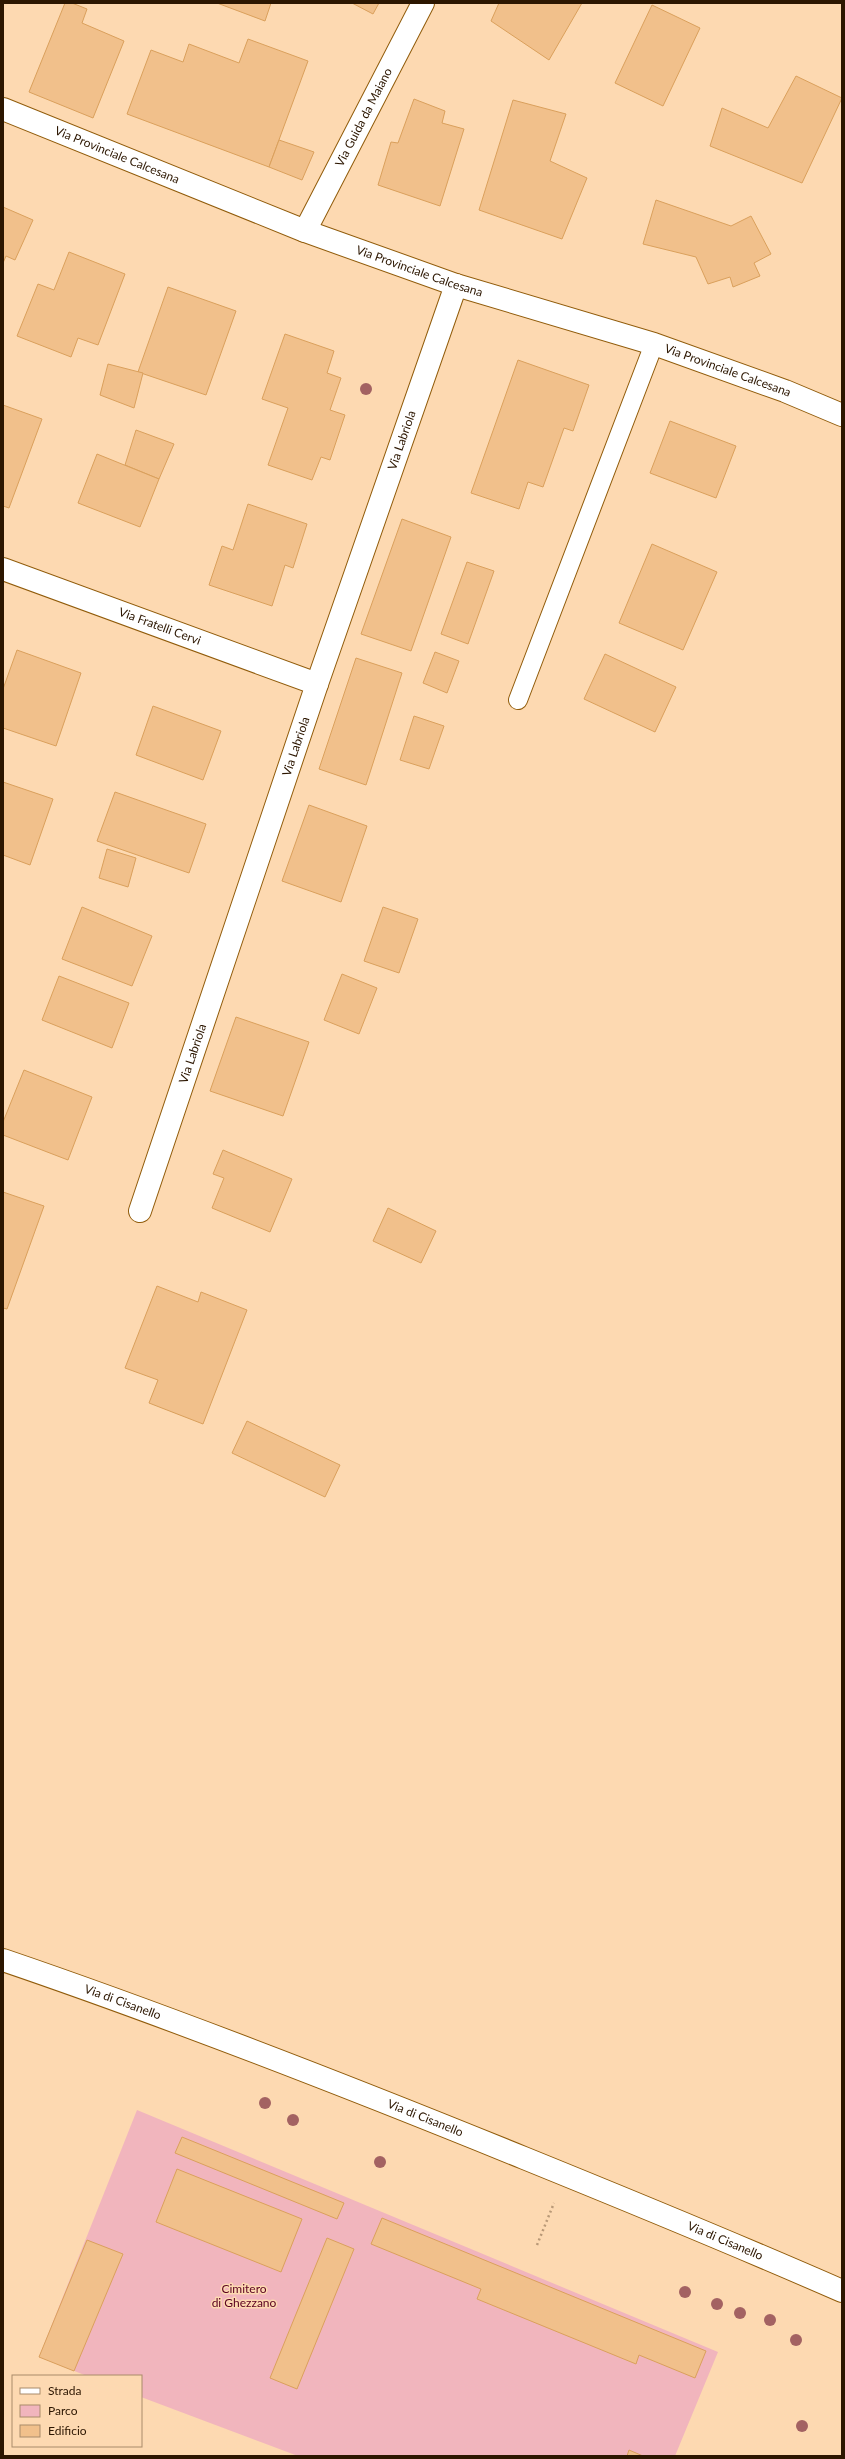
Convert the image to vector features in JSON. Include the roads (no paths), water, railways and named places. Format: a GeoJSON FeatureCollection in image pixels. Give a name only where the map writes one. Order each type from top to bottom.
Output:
{"type":"FeatureCollection","features":[{"type":"Feature","properties":{"kind":"main road","name":"Via Guida da Maiano"},"geometry":{"type":"LineString","coordinates":[[305,231],[423,3]]}},
{"type":"Feature","properties":{"kind":"main road","name":"Via Provinciale Calcesana"},"geometry":{"type":"LineString","coordinates":[[3,109],[305,231],[456,285],[654,344],[785,391],[842,415]]}},
{"type":"Feature","properties":{"kind":"main road","name":"Via Labriola"},"geometry":{"type":"LineString","coordinates":[[140,1211],[317,684],[456,285]]}},
{"type":"Feature","properties":{"kind":"main road","name":"Via Fratelli Cervi"},"geometry":{"type":"LineString","coordinates":[[3,569],[317,684]]}},
{"type":"Feature","properties":{"kind":"main road","name":"Via di Cisanello"},"geometry":{"type":"LineString","coordinates":[[3,1960],[107,1995],[305,2069],[566,2175],[842,2291]]}},
{"type":"Feature","properties":{"kind":"lane"},"geometry":{"type":"LineString","coordinates":[[518,700],[654,344]]}},
{"type":"Feature","properties":{"kind":"park label","name":"Cimitero di Ghezzano"},"geometry":{"type":"Point","coordinates":[244,2296]}}]}
